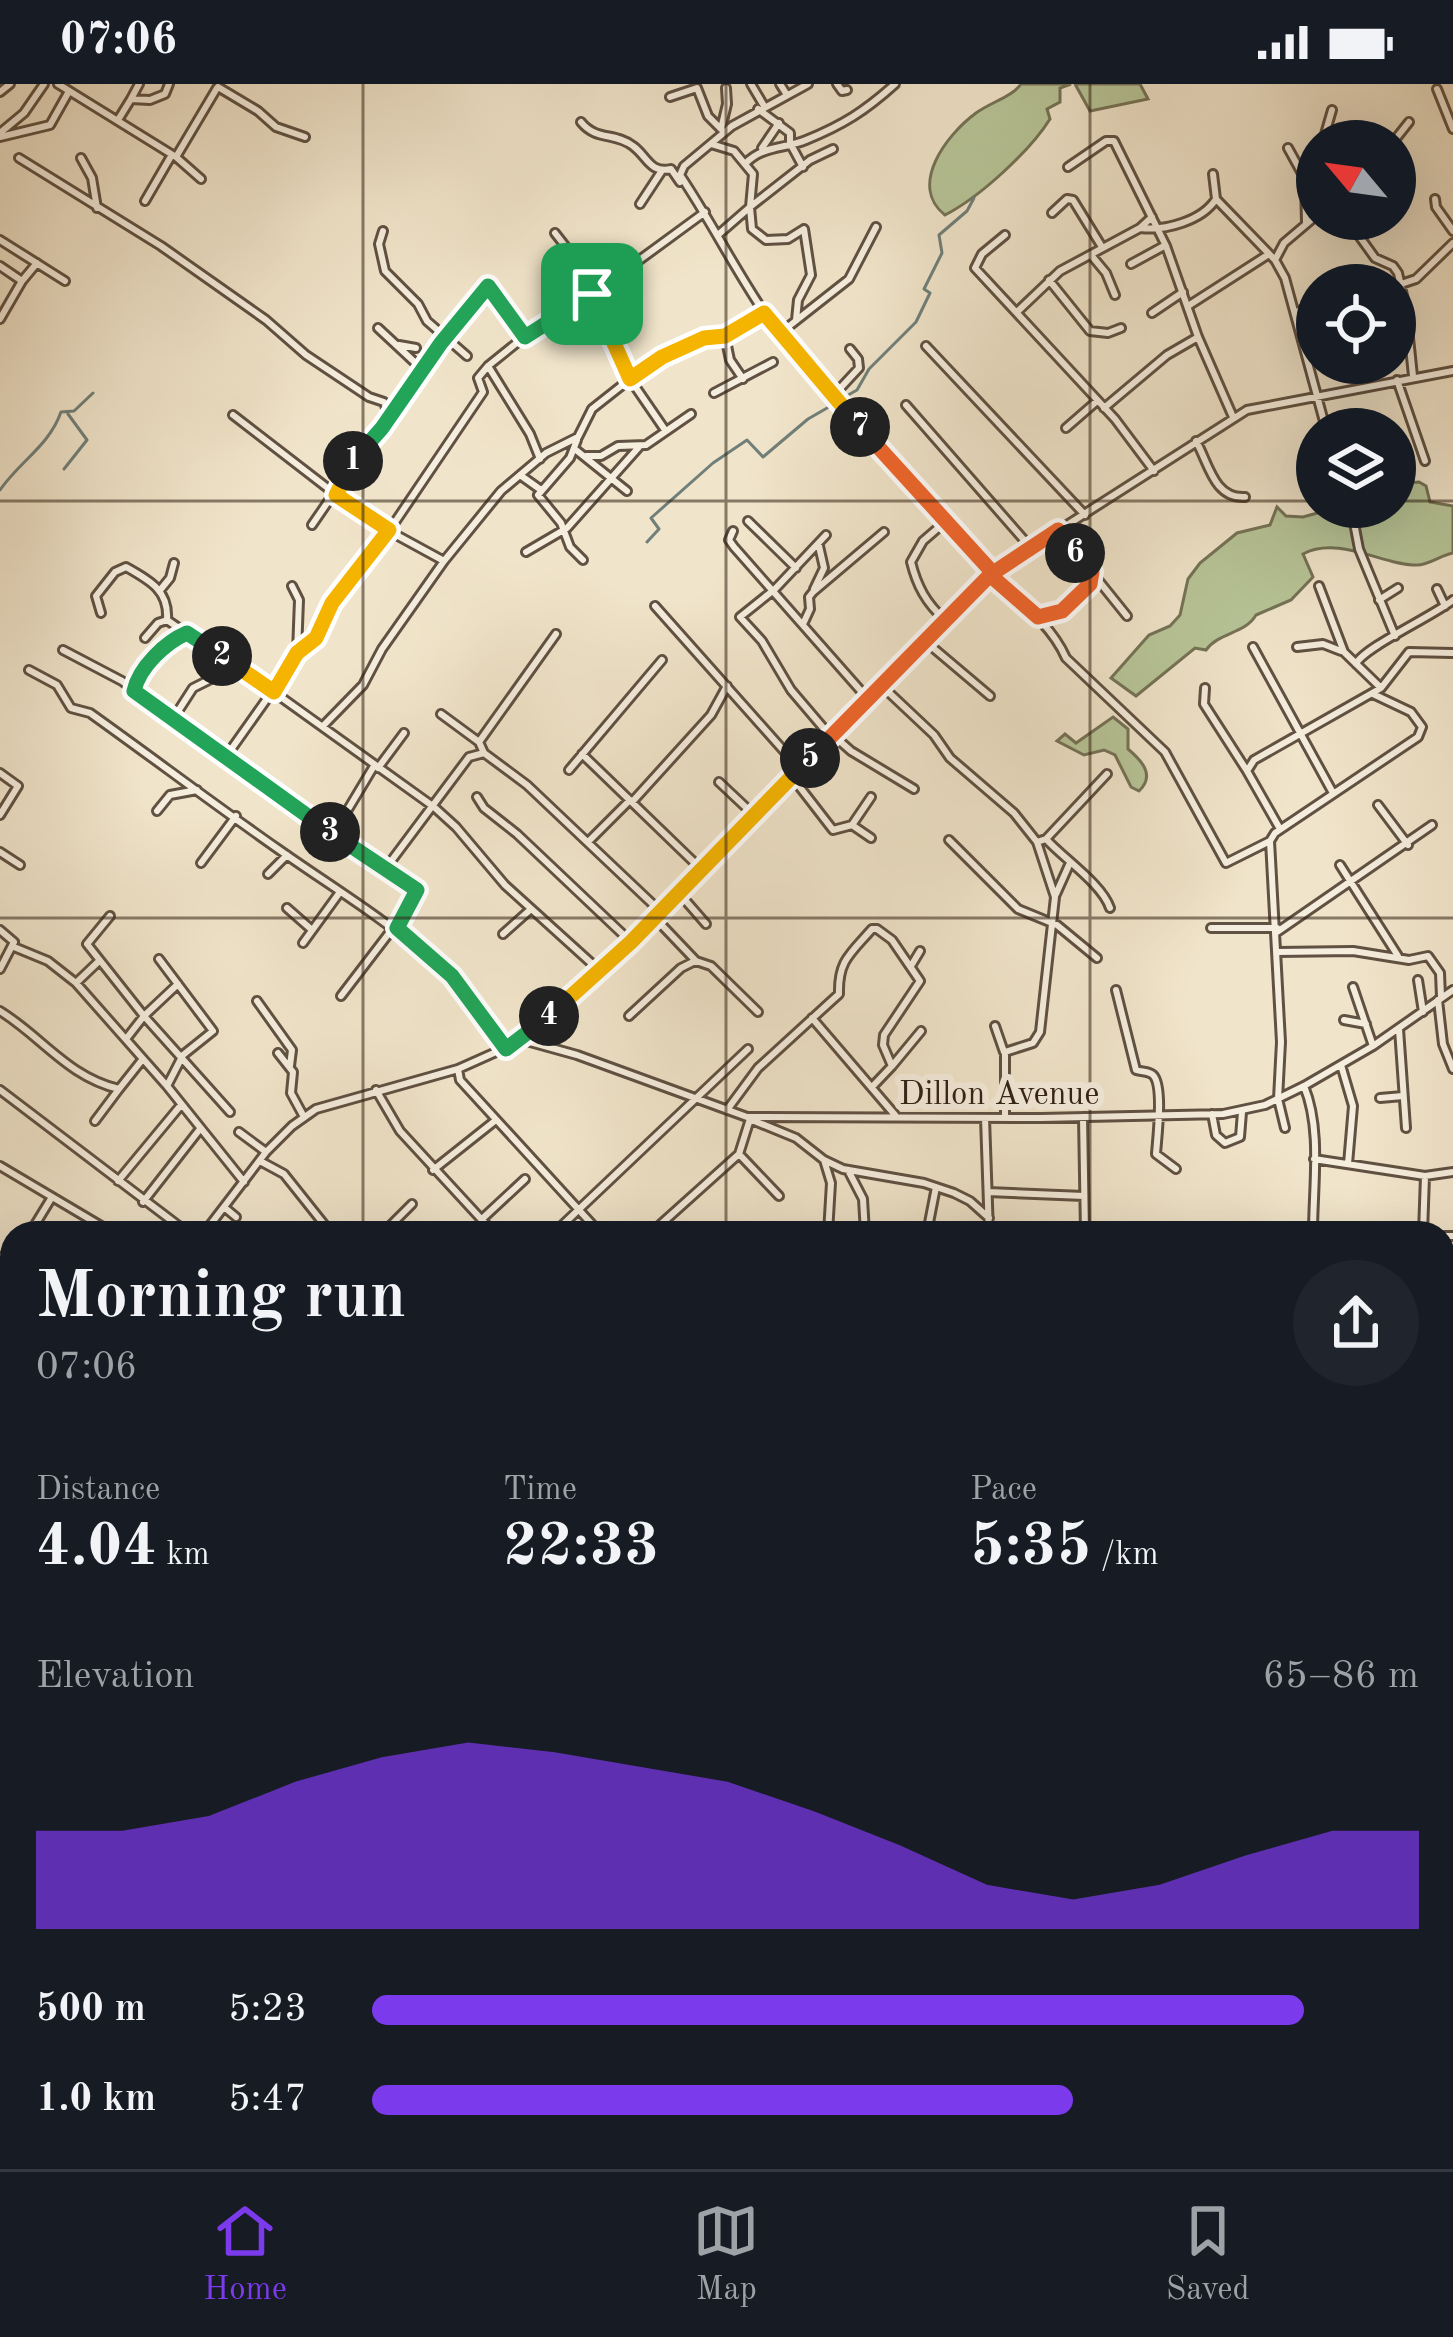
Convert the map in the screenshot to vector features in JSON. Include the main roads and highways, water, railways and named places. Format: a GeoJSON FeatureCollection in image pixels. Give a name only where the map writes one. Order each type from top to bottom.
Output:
{"type":"FeatureCollection","features":[{"type":"Feature","properties":{"kind":"waterway"},"geometry":{"type":"LineString","coordinates":[[870,368],[916,322],[930,293],[924,289],[942,253],[939,235],[967,211],[974,198]]}},
{"type":"Feature","properties":{"kind":"waterway"},"geometry":{"type":"LineString","coordinates":[[843,398],[857,390],[869,369]]}},
{"type":"Feature","properties":{"kind":"waterway"},"geometry":{"type":"LineString","coordinates":[[0,490],[49,434],[61,412],[74,411],[93,393]]}},
{"type":"Feature","properties":{"kind":"waterway"},"geometry":{"type":"LineString","coordinates":[[647,542],[659,529],[651,518],[713,463],[747,440],[763,457],[834,404]]}},
{"type":"Feature","properties":{"kind":"waterway"},"geometry":{"type":"LineString","coordinates":[[64,469],[87,440],[68,414]]}}]}
